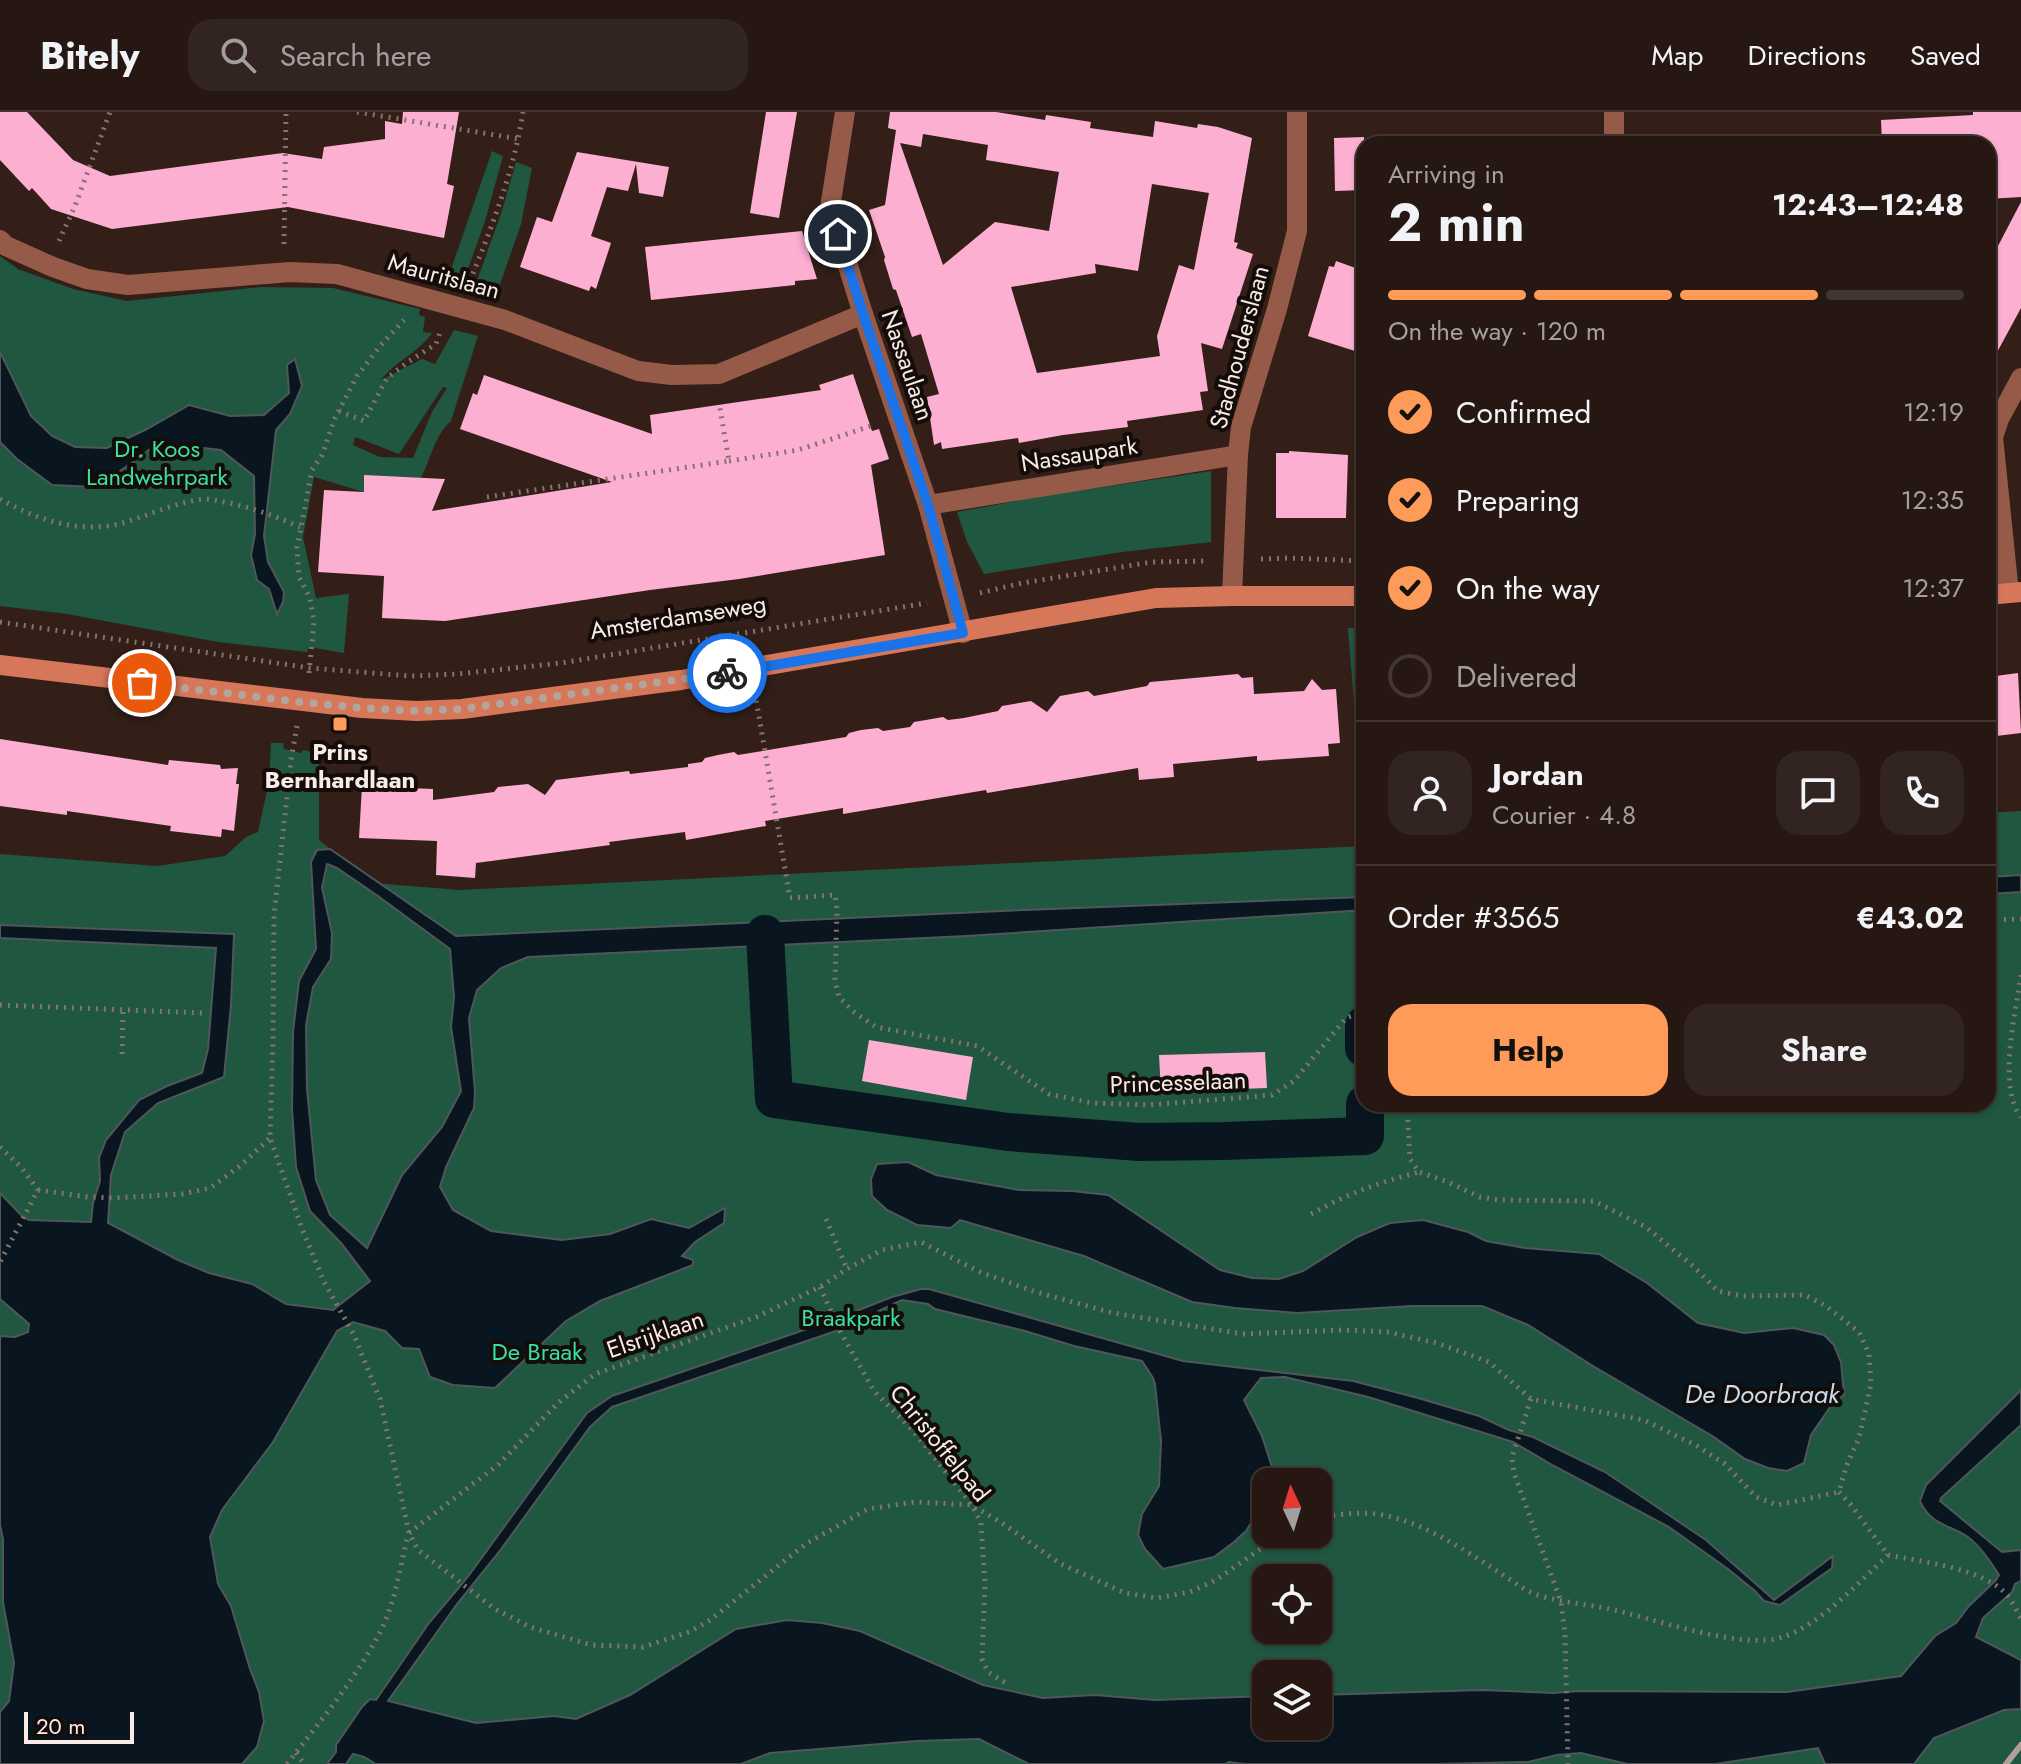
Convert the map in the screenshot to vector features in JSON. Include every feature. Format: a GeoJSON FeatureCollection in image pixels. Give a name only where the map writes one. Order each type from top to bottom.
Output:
{"type":"FeatureCollection","features":[{"type":"Feature","properties":{"kind":"main road"},"geometry":{"type":"LineString","coordinates":[[0,665],[300,702],[403,710],[462,709],[681,680],[1156,598],[1356,596]]}},
{"type":"Feature","properties":{"kind":"street","name":"Nassaulaan"},"geometry":{"type":"LineString","coordinates":[[845,112],[830,208],[928,505],[963,633]]}},
{"type":"Feature","properties":{"kind":"street","name":"Stadhouderslaan"},"geometry":{"type":"LineString","coordinates":[[1232,596],[1241,427],[1297,231],[1297,112]]}},
{"type":"Feature","properties":{"kind":"street"},"geometry":{"type":"LineString","coordinates":[[1614,112],[1614,136]]}},
{"type":"Feature","properties":{"kind":"street","name":"Mauritslaan"},"geometry":{"type":"LineString","coordinates":[[0,240],[6,246],[48,265],[87,279],[128,285],[283,273],[337,274],[505,320],[638,371],[672,375],[715,374],[863,314]]}},
{"type":"Feature","properties":{"kind":"street"},"geometry":{"type":"LineString","coordinates":[[1996,428],[2021,378]]}},
{"type":"Feature","properties":{"kind":"street","name":"Nassaupark"},"geometry":{"type":"LineString","coordinates":[[928,505],[1238,455]]}},
{"type":"Feature","properties":{"kind":"street"},"geometry":{"type":"LineString","coordinates":[[1996,489],[2015,593]]}},
{"type":"Feature","properties":{"kind":"path"},"geometry":{"type":"LineString","coordinates":[[48,265],[75,206],[110,112]]}},
{"type":"Feature","properties":{"kind":"path"},"geometry":{"type":"LineString","coordinates":[[283,273],[286,112]]}},
{"type":"Feature","properties":{"kind":"path"},"geometry":{"type":"LineString","coordinates":[[357,112],[519,139]]}},
{"type":"Feature","properties":{"kind":"path"},"geometry":{"type":"LineString","coordinates":[[339,411],[364,421],[387,378],[436,344],[497,212],[519,139],[523,112]]}},
{"type":"Feature","properties":{"kind":"path"},"geometry":{"type":"LineString","coordinates":[[418,295],[412,312],[357,376],[339,411],[322,455],[312,470],[300,527],[297,548],[299,577],[310,598],[314,622],[310,668],[300,702],[291,760],[274,915],[270,1138],[324,1282],[353,1333],[380,1399],[409,1533],[418,1550],[495,1609],[530,1627],[591,1645],[643,1647],[689,1632],[710,1620],[807,1543],[868,1509],[915,1502],[972,1505],[1059,1563],[1125,1593],[1157,1598],[1190,1592],[1216,1580],[1262,1548]]}},
{"type":"Feature","properties":{"kind":"path"},"geometry":{"type":"LineString","coordinates":[[715,374],[729,461]]}},
{"type":"Feature","properties":{"kind":"path"},"geometry":{"type":"LineString","coordinates":[[487,497],[798,450],[883,422]]}},
{"type":"Feature","properties":{"kind":"path"},"geometry":{"type":"LineString","coordinates":[[0,499],[25,513],[85,528],[124,523],[179,504],[208,499],[251,507],[300,527]]}},
{"type":"Feature","properties":{"kind":"path","name":"Amsterdamseweg"},"geometry":{"type":"LineString","coordinates":[[0,622],[310,668],[410,676],[561,663],[953,599],[1022,583],[1152,562],[1289,558],[1356,561]]}},
{"type":"Feature","properties":{"kind":"path","name":"Princesselaan"},"geometry":{"type":"LineString","coordinates":[[751,668],[790,898],[835,895],[835,981],[839,997],[876,1027],[977,1046],[1049,1094],[1092,1103],[1149,1105],[1272,1095],[1294,1081],[1346,1018],[1356,1014]]}},
{"type":"Feature","properties":{"kind":"path"},"geometry":{"type":"LineString","coordinates":[[1996,920],[2021,919]]}},
{"type":"Feature","properties":{"kind":"path"},"geometry":{"type":"LineString","coordinates":[[2021,975],[2009,1063],[2011,1093],[2021,1117]]}},
{"type":"Feature","properties":{"kind":"path"},"geometry":{"type":"LineString","coordinates":[[0,1005],[203,1013]]}},
{"type":"Feature","properties":{"kind":"path"},"geometry":{"type":"LineString","coordinates":[[122,1054],[123,1009]]}},
{"type":"Feature","properties":{"kind":"path"},"geometry":{"type":"LineString","coordinates":[[1407,1112],[1410,1159],[1419,1172],[1480,1197],[1594,1201],[1646,1227],[1718,1291],[1742,1296],[1805,1295],[1826,1306],[1859,1332],[1869,1354],[1871,1384],[1859,1438],[1839,1492]]}},
{"type":"Feature","properties":{"kind":"path"},"geometry":{"type":"LineString","coordinates":[[0,1147],[21,1167],[38,1190],[114,1198],[182,1194],[210,1188],[270,1138]]}},
{"type":"Feature","properties":{"kind":"path"},"geometry":{"type":"LineString","coordinates":[[1311,1214],[1343,1196],[1419,1172]]}},
{"type":"Feature","properties":{"kind":"path"},"geometry":{"type":"LineString","coordinates":[[0,1262],[38,1190]]}},
{"type":"Feature","properties":{"kind":"path"},"geometry":{"type":"LineString","coordinates":[[826,1219],[847,1269]]}},
{"type":"Feature","properties":{"kind":"path","name":"Elsrijklaan"},"geometry":{"type":"LineString","coordinates":[[409,1533],[499,1464],[558,1403],[595,1374],[756,1317],[820,1287],[882,1250],[921,1242],[980,1272],[1036,1292],[1113,1313],[1243,1334],[1343,1330],[1387,1332],[1437,1343],[1489,1362],[1531,1399]]}},
{"type":"Feature","properties":{"kind":"path","name":"Christoffelpad"},"geometry":{"type":"LineString","coordinates":[[820,1287],[840,1331],[874,1391],[914,1432],[972,1505],[981,1523],[985,1583],[982,1659],[988,1672],[1009,1685]]}},
{"type":"Feature","properties":{"kind":"path"},"geometry":{"type":"LineString","coordinates":[[1568,1764],[1565,1634],[1561,1602],[1514,1473],[1512,1457],[1531,1399],[1644,1420],[1697,1446],[1725,1464],[1756,1497],[1777,1505],[1839,1492]]}},
{"type":"Feature","properties":{"kind":"path"},"geometry":{"type":"LineString","coordinates":[[1839,1492],[1888,1555],[1946,1567],[1991,1582],[2007,1596],[2021,1618]]}},
{"type":"Feature","properties":{"kind":"path"},"geometry":{"type":"LineString","coordinates":[[1332,1515],[1362,1512],[1399,1517],[1460,1547],[1528,1591],[1561,1602],[1605,1609],[1704,1633],[1754,1640],[1782,1637],[1815,1621],[1888,1555]]}},
{"type":"Feature","properties":{"kind":"path"},"geometry":{"type":"LineString","coordinates":[[287,1764],[330,1709],[379,1635],[393,1597],[409,1533]]}},
{"type":"Feature","properties":{"kind":"path"},"geometry":{"type":"LineString","coordinates":[[296,1753],[304,1764]]}},
{"type":"Feature","properties":{"kind":"green space"},"geometry":{"type":"Polygon","coordinates":[[[492,151],[503,156],[463,283],[448,278],[492,151]]]}},
{"type":"Feature","properties":{"kind":"green space"},"geometry":{"type":"Polygon","coordinates":[[[516,162],[532,168],[521,224],[497,293],[475,286],[516,162]]]}},
{"type":"Feature","properties":{"kind":"green space","name":"Dr. Koos Landwehrpark"},"geometry":{"type":"Polygon","coordinates":[[[0,256],[18,269],[73,289],[127,301],[260,287],[333,288],[420,309],[419,315],[425,317],[423,332],[432,333],[381,380],[422,359],[435,364],[454,330],[478,336],[451,421],[437,440],[421,478],[364,476],[364,492],[314,477],[303,537],[316,598],[349,594],[344,653],[309,647],[307,652],[218,642],[67,614],[0,606],[0,256]],[[443,387],[399,454],[355,437],[353,445],[380,457],[413,458],[432,412],[447,388],[443,387]]]}},
{"type":"Feature","properties":{"kind":"green space"},"geometry":{"type":"Polygon","coordinates":[[[1211,471],[1211,542],[1122,552],[984,574],[967,542],[957,512],[1043,496],[1211,471]]]}},
{"type":"Feature","properties":{"kind":"green space"},"geometry":{"type":"Polygon","coordinates":[[[1356,628],[1356,727],[1348,629],[1356,628]]]}},
{"type":"Feature","properties":{"kind":"green space","name":"Braakpark"},"geometry":{"type":"Polygon","coordinates":[[[271,743],[283,743],[284,749],[318,753],[319,840],[373,883],[460,890],[1356,846],[1356,1112],[1996,1112],[1996,813],[2021,811],[2021,1676],[1984,1717],[2004,1710],[2021,1709],[2021,1764],[0,1764],[0,854],[157,866],[225,856],[246,837],[258,832],[269,781],[271,743]]]}},
{"type":"Feature","properties":{"kind":"water"},"geometry":{"type":"Polygon","coordinates":[[[0,352],[31,416],[52,436],[75,447],[107,448],[189,405],[230,416],[264,415],[289,393],[287,365],[295,359],[302,386],[290,414],[276,430],[264,536],[268,562],[284,592],[277,614],[269,589],[257,580],[251,555],[255,534],[254,476],[221,450],[158,443],[96,487],[52,485],[0,442],[0,352]]]}},
{"type":"Feature","properties":{"kind":"water"},"geometry":{"type":"Polygon","coordinates":[[[330,849],[456,936],[1356,897],[1356,911],[967,936],[528,957],[501,968],[477,990],[469,1018],[474,1108],[440,1187],[453,1210],[491,1231],[562,1240],[610,1234],[651,1219],[689,1228],[725,1208],[724,1223],[695,1242],[682,1256],[693,1260],[693,1265],[600,1301],[566,1321],[495,1388],[453,1385],[430,1377],[419,1349],[402,1348],[385,1331],[353,1322],[337,1331],[273,1442],[222,1510],[210,1537],[218,1584],[231,1606],[259,1692],[264,1721],[257,1747],[242,1764],[0,1764],[0,1712],[9,1701],[14,1663],[3,1602],[0,1336],[15,1337],[28,1332],[29,1324],[0,1299],[0,1193],[29,1220],[91,1222],[100,1181],[99,1158],[106,1140],[139,1100],[202,1073],[208,1049],[216,948],[0,938],[0,925],[234,934],[224,1077],[158,1103],[125,1132],[111,1175],[108,1223],[178,1260],[209,1273],[252,1284],[286,1304],[333,1310],[370,1281],[341,1243],[310,1211],[296,1167],[292,1109],[293,1032],[299,981],[316,949],[311,862],[317,850],[330,849]],[[327,864],[322,888],[332,933],[331,959],[313,987],[306,1025],[307,1089],[316,1180],[330,1215],[367,1248],[402,1175],[442,1127],[461,1091],[451,1027],[454,997],[450,949],[378,896],[327,864]]]}},
{"type":"Feature","properties":{"kind":"water"},"geometry":{"type":"Polygon","coordinates":[[[2021,875],[2021,892],[1996,894],[1996,877],[2021,875]]]}},
{"type":"Feature","properties":{"kind":"water","name":"De Doorbraak"},"geometry":{"type":"Polygon","coordinates":[[[908,1162],[936,1175],[1019,1190],[1108,1195],[1220,1270],[1252,1278],[1279,1279],[1303,1271],[1357,1237],[1390,1223],[1423,1220],[1468,1232],[1486,1241],[1525,1248],[1599,1254],[1647,1283],[1698,1323],[1744,1333],[1793,1328],[1824,1335],[1834,1345],[1841,1362],[1844,1395],[1833,1403],[1811,1435],[1804,1463],[1787,1471],[1768,1468],[1745,1459],[1714,1437],[1528,1325],[1482,1306],[1412,1306],[1297,1313],[1192,1302],[1084,1256],[960,1220],[951,1228],[917,1225],[887,1210],[872,1196],[871,1179],[877,1164],[908,1162]]]}},
{"type":"Feature","properties":{"kind":"water"},"geometry":{"type":"Polygon","coordinates":[[[929,1289],[1183,1361],[1353,1381],[1418,1398],[1479,1416],[1533,1437],[1605,1472],[1706,1540],[1774,1600],[1833,1556],[1832,1568],[1780,1605],[1764,1601],[1728,1569],[1669,1527],[1513,1442],[1368,1397],[1285,1377],[1261,1378],[1244,1400],[1262,1436],[1272,1468],[1252,1468],[1252,1521],[1246,1531],[1214,1557],[1163,1569],[1145,1549],[1138,1535],[1142,1514],[1159,1486],[1161,1441],[1155,1384],[1142,1361],[935,1309],[928,1304],[902,1300],[836,1331],[612,1407],[590,1427],[388,1701],[476,1723],[554,1716],[576,1719],[630,1695],[736,1629],[787,1620],[860,1631],[983,1685],[1043,1698],[1095,1695],[1155,1700],[1252,1697],[1252,1740],[1332,1740],[1332,1695],[1482,1690],[1554,1693],[1787,1692],[1901,1676],[1935,1636],[1956,1623],[1999,1575],[1975,1543],[1934,1519],[1920,1501],[1926,1485],[2021,1390],[2021,1425],[1940,1501],[2002,1552],[2021,1550],[2021,1581],[1983,1618],[1976,1637],[2021,1660],[2021,1709],[2004,1710],[1934,1738],[1914,1764],[1825,1764],[1818,1748],[1716,1764],[1627,1764],[1581,1753],[1528,1762],[1434,1764],[1029,1764],[979,1739],[770,1753],[741,1764],[376,1764],[353,1754],[346,1764],[327,1764],[362,1707],[370,1699],[376,1700],[429,1623],[467,1578],[587,1413],[612,1396],[892,1297],[929,1289]]]}},
{"type":"Feature","properties":{"kind":"building"},"geometry":{"type":"Polygon","coordinates":[[[0,112],[27,112],[73,160],[110,176],[283,153],[322,159],[324,147],[385,139],[385,121],[402,124],[403,112],[459,112],[447,184],[454,186],[444,238],[288,207],[112,229],[51,209],[32,188],[29,191],[0,160],[0,112]]]}},
{"type":"Feature","properties":{"kind":"building"},"geometry":{"type":"Polygon","coordinates":[[[766,112],[797,112],[779,218],[750,213],[766,112]]]}},
{"type":"Feature","properties":{"kind":"building"},"geometry":{"type":"Polygon","coordinates":[[[890,112],[996,112],[1045,120],[1046,115],[1091,122],[1090,128],[1153,137],[1155,121],[1197,128],[1198,124],[1218,127],[1252,138],[1234,242],[1238,243],[1236,248],[1253,254],[1222,349],[1201,343],[1208,391],[1200,392],[1203,410],[1127,421],[1128,427],[1019,443],[1018,438],[942,449],[941,442],[934,445],[927,397],[939,394],[921,334],[912,337],[896,290],[893,289],[869,210],[885,205],[896,130],[888,128],[890,112]],[[923,134],[921,147],[900,143],[943,265],[995,222],[1049,231],[1059,172],[986,160],[988,145],[923,134]],[[1152,184],[1138,271],[1095,264],[1096,273],[1011,287],[1037,373],[1160,356],[1157,336],[1179,265],[1194,270],[1209,193],[1152,184]]]}},
{"type":"Feature","properties":{"kind":"building"},"geometry":{"type":"Polygon","coordinates":[[[1973,112],[2021,112],[2021,197],[1996,199],[1996,136],[1882,136],[1881,120],[1973,115],[1973,112]]]}},
{"type":"Feature","properties":{"kind":"building"},"geometry":{"type":"Polygon","coordinates":[[[1356,137],[1356,190],[1335,191],[1334,138],[1356,137]]]}},
{"type":"Feature","properties":{"kind":"building"},"geometry":{"type":"Polygon","coordinates":[[[577,152],[669,167],[663,197],[639,193],[636,164],[628,191],[607,187],[591,236],[611,243],[596,289],[591,286],[589,291],[520,267],[537,217],[552,222],[577,152]]]}},
{"type":"Feature","properties":{"kind":"building"},"geometry":{"type":"Polygon","coordinates":[[[2021,202],[2021,308],[1996,354],[1996,250],[2021,202]]]}},
{"type":"Feature","properties":{"kind":"building"},"geometry":{"type":"Polygon","coordinates":[[[802,231],[817,279],[795,281],[795,285],[651,300],[645,247],[802,231]]]}},
{"type":"Feature","properties":{"kind":"building"},"geometry":{"type":"Polygon","coordinates":[[[1336,261],[1356,268],[1356,351],[1308,336],[1329,266],[1334,267],[1336,261]]]}},
{"type":"Feature","properties":{"kind":"building"},"geometry":{"type":"Polygon","coordinates":[[[853,374],[872,431],[879,429],[889,459],[871,465],[885,555],[445,621],[382,618],[384,576],[318,572],[324,490],[364,492],[364,475],[445,479],[432,511],[612,482],[460,429],[473,393],[477,395],[484,375],[652,434],[650,415],[821,390],[819,385],[853,374]]]}},
{"type":"Feature","properties":{"kind":"building"},"geometry":{"type":"Polygon","coordinates":[[[1276,453],[1348,455],[1346,518],[1276,518],[1276,453]]]}},
{"type":"Feature","properties":{"kind":"building"},"geometry":{"type":"Polygon","coordinates":[[[2018,673],[2021,733],[1996,736],[1996,676],[2018,673]]]}},
{"type":"Feature","properties":{"kind":"building"},"geometry":{"type":"Polygon","coordinates":[[[1238,674],[1242,678],[1253,677],[1254,694],[1304,691],[1312,679],[1322,690],[1336,689],[1340,743],[1328,744],[1329,756],[1257,761],[1257,756],[1173,764],[1174,777],[1139,780],[1138,768],[843,814],[843,808],[765,821],[766,826],[686,840],[685,832],[609,842],[610,845],[476,863],[475,878],[436,875],[437,841],[359,838],[362,786],[433,789],[433,800],[528,784],[545,795],[556,780],[688,767],[688,764],[718,755],[734,752],[738,755],[846,737],[861,730],[910,727],[914,722],[943,717],[948,720],[964,718],[1031,701],[1047,712],[1060,696],[1088,691],[1094,696],[1147,686],[1150,682],[1238,674]]]}},
{"type":"Feature","properties":{"kind":"building"},"geometry":{"type":"Polygon","coordinates":[[[0,739],[168,765],[169,760],[220,765],[221,769],[238,768],[234,831],[222,829],[221,837],[170,831],[171,826],[67,811],[67,815],[0,806],[0,739]]]}},
{"type":"Feature","properties":{"kind":"building"},"geometry":{"type":"Polygon","coordinates":[[[869,1040],[973,1057],[966,1100],[862,1081],[869,1040]]]}},
{"type":"Feature","properties":{"kind":"building"},"geometry":{"type":"Polygon","coordinates":[[[1265,1052],[1267,1088],[1161,1092],[1159,1055],[1265,1052]]]}},
{"type":"Feature","properties":{"kind":"waterway"},"geometry":{"type":"LineString","coordinates":[[765,934],[774,1099],[1008,1132],[1139,1142],[1365,1136],[1365,1112]]}},
{"type":"Feature","properties":{"kind":"railway"},"geometry":{"type":"LineString","coordinates":[[2006,1764],[2021,1745]]}},
{"type":"Feature","properties":{"kind":"way so far"},"geometry":{"type":"LineString","coordinates":[[142,683],[300,702],[417,711],[462,709],[727,673]]}},
{"type":"Feature","properties":{"kind":"place","name":"Prins Bernhardlaan"},"geometry":{"type":"Point","coordinates":[340,724]}},
{"type":"Feature","properties":{"kind":"route"},"geometry":{"type":"LineString","coordinates":[[727,673],[963,633],[928,505],[838,234]]}},
{"type":"Feature","properties":{"kind":"park label","name":"De Braak"},"geometry":{"type":"Point","coordinates":[537,1351]}}]}
